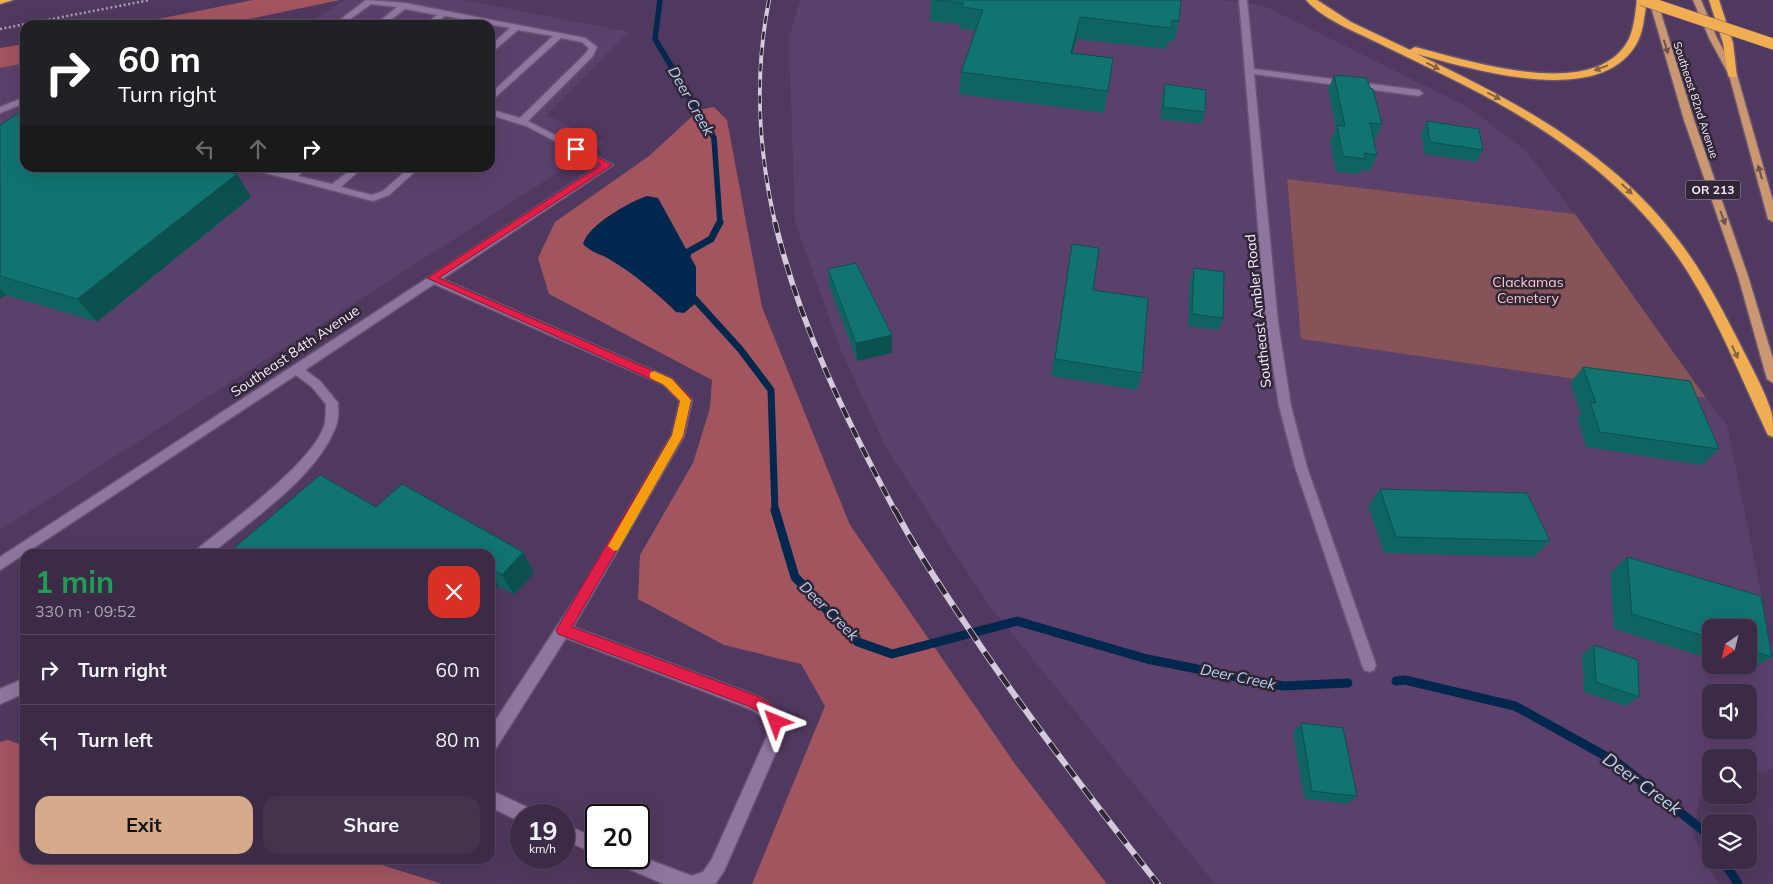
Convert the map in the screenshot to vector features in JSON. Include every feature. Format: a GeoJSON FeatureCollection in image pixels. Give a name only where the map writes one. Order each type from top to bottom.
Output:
{"type":"FeatureCollection","features":[{"type":"Feature","properties":{"kind":"highway"},"geometry":{"type":"LineString","coordinates":[[0,2],[8,0]]}},
{"type":"Feature","properties":{"kind":"highway"},"geometry":{"type":"LineString","coordinates":[[1311,0],[1337,18],[1490,94],[1545,125],[1588,156],[1626,187],[1658,222],[1694,273],[1714,308],[1773,431]]}},
{"type":"Feature","properties":{"kind":"highway"},"geometry":{"type":"LineString","coordinates":[[1384,41],[1487,68],[1538,76],[1576,75],[1609,66],[1625,54],[1634,36],[1642,0],[1773,44]]}},
{"type":"Feature","properties":{"kind":"highway"},"geometry":{"type":"LineString","coordinates":[[1714,0],[1728,43],[1733,75]]}},
{"type":"Feature","properties":{"kind":"main road","name":"Southeast 82nd Avenue"},"geometry":{"type":"LineString","coordinates":[[1653,0],[1688,120],[1743,276],[1773,379]]}},
{"type":"Feature","properties":{"kind":"main road"},"geometry":{"type":"LineString","coordinates":[[1697,0],[1713,38],[1733,75],[1773,219]]}},
{"type":"Feature","properties":{"kind":"street","name":"Southeast Ambler Road"},"geometry":{"type":"LineString","coordinates":[[1243,0],[1272,322],[1285,406],[1301,467],[1370,665]]}},
{"type":"Feature","properties":{"kind":"street"},"geometry":{"type":"LineString","coordinates":[[344,20],[369,2],[382,1],[444,13],[468,20]]}},
{"type":"Feature","properties":{"kind":"street"},"geometry":{"type":"LineString","coordinates":[[386,20],[405,5]]}},
{"type":"Feature","properties":{"kind":"street"},"geometry":{"type":"LineString","coordinates":[[435,20],[444,13]]}},
{"type":"Feature","properties":{"kind":"street"},"geometry":{"type":"LineString","coordinates":[[495,25],[585,40],[593,47],[590,54],[521,122],[495,114]]}},
{"type":"Feature","properties":{"kind":"street"},"geometry":{"type":"LineString","coordinates":[[495,46],[516,27]]}},
{"type":"Feature","properties":{"kind":"street"},"geometry":{"type":"LineString","coordinates":[[495,94],[559,35]]}},
{"type":"Feature","properties":{"kind":"street"},"geometry":{"type":"LineString","coordinates":[[1249,71],[1419,93]]}},
{"type":"Feature","properties":{"kind":"street"},"geometry":{"type":"LineString","coordinates":[[0,110],[20,102]]}},
{"type":"Feature","properties":{"kind":"street","name":"Southeast 84th Avenue"},"geometry":{"type":"LineString","coordinates":[[23,549],[296,370],[432,278],[608,165],[521,122]]}},
{"type":"Feature","properties":{"kind":"street"},"geometry":{"type":"LineString","coordinates":[[272,172],[373,198],[380,196],[409,172]]}},
{"type":"Feature","properties":{"kind":"street"},"geometry":{"type":"LineString","coordinates":[[290,177],[297,172]]}},
{"type":"Feature","properties":{"kind":"street"},"geometry":{"type":"LineString","coordinates":[[334,188],[353,172]]}},
{"type":"Feature","properties":{"kind":"street"},"geometry":{"type":"LineString","coordinates":[[432,278],[668,382],[686,400],[678,436],[588,592],[495,735]]}},
{"type":"Feature","properties":{"kind":"street"},"geometry":{"type":"LineString","coordinates":[[207,549],[295,476],[319,448],[331,424],[332,403],[316,384],[296,370]]}},
{"type":"Feature","properties":{"kind":"street","name":"Southeast 84th Avenue"},"geometry":{"type":"LineString","coordinates":[[0,564],[20,551]]}},
{"type":"Feature","properties":{"kind":"street"},"geometry":{"type":"LineString","coordinates":[[563,630],[752,701],[768,709],[776,722],[775,736],[718,865],[709,878],[692,884],[675,880],[649,869]]}},
{"type":"Feature","properties":{"kind":"street"},"geometry":{"type":"LineString","coordinates":[[0,697],[20,687]]}},
{"type":"Feature","properties":{"kind":"street"},"geometry":{"type":"LineString","coordinates":[[495,800],[510,808]]}},
{"type":"Feature","properties":{"kind":"path"},"geometry":{"type":"LineString","coordinates":[[47,20],[150,0]]}},
{"type":"Feature","properties":{"kind":"path"},"geometry":{"type":"LineString","coordinates":[[0,29],[20,25]]}},
{"type":"Feature","properties":{"kind":"shaded area"},"geometry":{"type":"Polygon","coordinates":[[[253,0],[340,0],[244,20],[153,20],[253,0]]]}},
{"type":"Feature","properties":{"kind":"shaded area"},"geometry":{"type":"Polygon","coordinates":[[[345,0],[464,0],[629,32],[546,115],[604,143],[0,530],[0,68],[20,63],[20,172],[495,172],[495,20],[314,20],[345,0]]]}},
{"type":"Feature","properties":{"kind":"shaded area"},"geometry":{"type":"Polygon","coordinates":[[[800,0],[1221,0],[1262,5],[1468,107],[1526,151],[1575,214],[1287,179],[1301,339],[1706,398],[1727,425],[1773,653],[1773,769],[1757,774],[1757,749],[1702,749],[1702,785],[1693,835],[1702,853],[1702,869],[1710,869],[1718,884],[1215,884],[989,605],[886,448],[840,348],[795,222],[789,39],[800,0]]]}},
{"type":"Feature","properties":{"kind":"shaded area"},"geometry":{"type":"Polygon","coordinates":[[[20,45],[20,64],[0,68],[0,48],[20,45]]]}},
{"type":"Feature","properties":{"kind":"shaded area"},"geometry":{"type":"Polygon","coordinates":[[[714,107],[727,120],[762,307],[850,525],[1015,764],[1107,884],[752,884],[825,706],[801,664],[724,645],[638,599],[640,555],[693,463],[710,408],[712,380],[549,294],[538,258],[555,222],[649,156],[699,110],[714,107]]]}},
{"type":"Feature","properties":{"kind":"shaded area"},"geometry":{"type":"Polygon","coordinates":[[[8,740],[20,744],[20,864],[379,864],[442,884],[0,884],[0,742],[8,740]]]}},
{"type":"Feature","properties":{"kind":"green space","name":"Clackamas Cemetery"},"geometry":{"type":"Polygon","coordinates":[[[1287,179],[1575,214],[1706,398],[1301,339],[1287,179]]]}},
{"type":"Feature","properties":{"kind":"water"},"geometry":{"type":"Polygon","coordinates":[[[647,196],[658,198],[696,267],[696,303],[684,313],[676,312],[636,277],[583,244],[593,229],[610,215],[630,203],[647,196]]]}},
{"type":"Feature","properties":{"kind":"building"},"geometry":{"type":"Polygon","coordinates":[[[934,0],[1181,0],[1179,21],[1172,20],[1171,28],[1080,17],[1071,53],[1113,58],[1108,91],[961,72],[983,10],[962,7],[963,3],[934,0]]]}},
{"type":"Feature","properties":{"kind":"building"},"geometry":{"type":"Polygon","coordinates":[[[1334,75],[1367,78],[1370,88],[1373,89],[1382,124],[1370,123],[1377,155],[1364,153],[1365,159],[1343,156],[1337,125],[1345,126],[1334,75]]]}},
{"type":"Feature","properties":{"kind":"building"},"geometry":{"type":"Polygon","coordinates":[[[1165,84],[1206,90],[1205,112],[1163,107],[1165,84]]]}},
{"type":"Feature","properties":{"kind":"building"},"geometry":{"type":"Polygon","coordinates":[[[20,112],[20,172],[229,172],[237,174],[77,299],[0,276],[0,125],[20,112]]]}},
{"type":"Feature","properties":{"kind":"building"},"geometry":{"type":"Polygon","coordinates":[[[1427,121],[1479,129],[1483,150],[1430,142],[1427,121]]]}},
{"type":"Feature","properties":{"kind":"building"},"geometry":{"type":"Polygon","coordinates":[[[1072,244],[1099,248],[1093,290],[1148,298],[1142,373],[1055,359],[1072,244]]]}},
{"type":"Feature","properties":{"kind":"building"},"geometry":{"type":"Polygon","coordinates":[[[856,263],[892,335],[856,343],[828,269],[856,263]]]}},
{"type":"Feature","properties":{"kind":"building"},"geometry":{"type":"Polygon","coordinates":[[[1194,268],[1224,272],[1223,318],[1192,314],[1194,268]]]}},
{"type":"Feature","properties":{"kind":"building"},"geometry":{"type":"Polygon","coordinates":[[[1583,367],[1690,381],[1719,449],[1600,432],[1590,402],[1596,403],[1583,367]]]}},
{"type":"Feature","properties":{"kind":"building"},"geometry":{"type":"Polygon","coordinates":[[[320,475],[376,507],[402,484],[523,552],[502,575],[495,571],[495,549],[233,549],[320,475]]]}},
{"type":"Feature","properties":{"kind":"building"},"geometry":{"type":"Polygon","coordinates":[[[1380,489],[1527,493],[1550,541],[1396,537],[1380,489]]]}},
{"type":"Feature","properties":{"kind":"building"},"geometry":{"type":"Polygon","coordinates":[[[1627,557],[1761,596],[1772,657],[1758,653],[1758,619],[1702,619],[1702,635],[1632,614],[1627,557]]]}},
{"type":"Feature","properties":{"kind":"building"},"geometry":{"type":"Polygon","coordinates":[[[1594,645],[1638,660],[1639,697],[1596,682],[1594,645]]]}},
{"type":"Feature","properties":{"kind":"building"},"geometry":{"type":"Polygon","coordinates":[[[1301,723],[1343,728],[1357,796],[1312,791],[1301,723]]]}},
{"type":"Feature","properties":{"kind":"waterway","name":"Deer Creek"},"geometry":{"type":"LineString","coordinates":[[660,0],[655,39],[714,138],[720,222]]}},
{"type":"Feature","properties":{"kind":"waterway","name":"Deer Creek"},"geometry":{"type":"LineString","coordinates":[[686,260],[688,252],[711,239],[720,222]]}},
{"type":"Feature","properties":{"kind":"waterway","name":"Deer Creek"},"geometry":{"type":"LineString","coordinates":[[691,295],[740,349],[771,390],[775,511]]}},
{"type":"Feature","properties":{"kind":"waterway","name":"Deer Creek"},"geometry":{"type":"LineString","coordinates":[[775,510],[795,577],[858,642],[892,654],[1017,621],[1147,659],[1283,686],[1348,683]]}},
{"type":"Feature","properties":{"kind":"waterway","name":"Deer Creek"},"geometry":{"type":"LineString","coordinates":[[1396,681],[1405,680],[1515,706],[1618,763],[1702,830]]}},
{"type":"Feature","properties":{"kind":"waterway","name":"Deer Creek"},"geometry":{"type":"LineString","coordinates":[[1729,869],[1738,884]]}},
{"type":"Feature","properties":{"kind":"railway"},"geometry":{"type":"LineString","coordinates":[[769,0],[761,56],[760,112],[765,167],[775,223]]}},
{"type":"Feature","properties":{"kind":"railway"},"geometry":{"type":"LineString","coordinates":[[775,222],[785,260],[811,334],[842,406],[895,511]]}},
{"type":"Feature","properties":{"kind":"railway"},"geometry":{"type":"LineString","coordinates":[[895,510],[938,583],[1012,692],[1158,884]]}},
{"type":"Feature","properties":{"kind":"slow traffic"},"geometry":{"type":"LineString","coordinates":[[614,546],[678,436],[686,400],[668,382],[654,375]]}},
{"type":"Feature","properties":{"kind":"route"},"geometry":{"type":"LineString","coordinates":[[576,149],[608,165],[432,278],[668,382],[686,400],[678,436],[588,592],[563,630],[752,701],[768,709],[776,722]]}}]}
